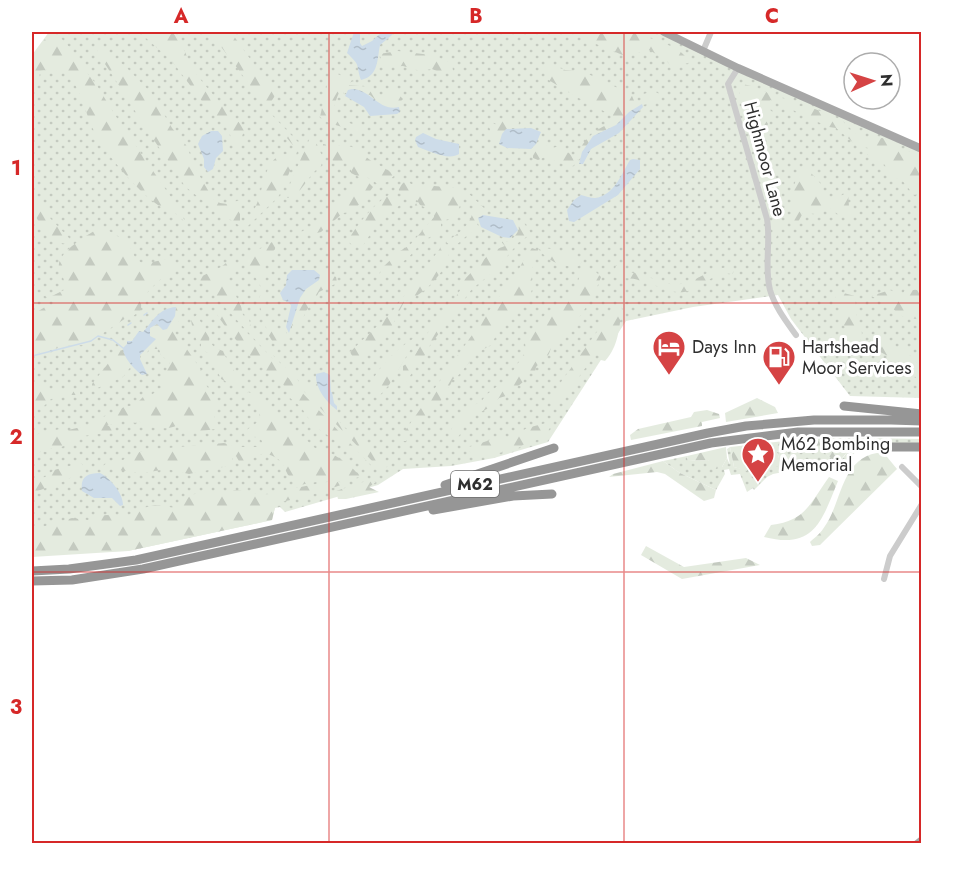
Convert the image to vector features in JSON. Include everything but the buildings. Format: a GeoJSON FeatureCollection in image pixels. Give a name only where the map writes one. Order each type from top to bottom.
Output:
{"type":"FeatureCollection","features":[{"type":"Feature","properties":{"kind":"highway"},"geometry":{"type":"LineString","coordinates":[[844,406],[921,414]]}},
{"type":"Feature","properties":{"kind":"highway","name":"M62"},"geometry":{"type":"LineString","coordinates":[[32,571],[69,569],[136,560],[563,464],[746,426],[834,420],[921,421]]}},
{"type":"Feature","properties":{"kind":"highway","name":"M62"},"geometry":{"type":"LineString","coordinates":[[32,581],[72,580],[143,569],[711,443],[798,432],[921,432]]}},
{"type":"Feature","properties":{"kind":"highway"},"geometry":{"type":"LineString","coordinates":[[879,447],[921,447]]}},
{"type":"Feature","properties":{"kind":"highway"},"geometry":{"type":"LineString","coordinates":[[392,503],[554,448]]}},
{"type":"Feature","properties":{"kind":"highway"},"geometry":{"type":"LineString","coordinates":[[389,514],[444,508],[513,496],[552,494]]}},
{"type":"Feature","properties":{"kind":"main road"},"geometry":{"type":"LineString","coordinates":[[664,32],[738,68],[921,150]]}},
{"type":"Feature","properties":{"kind":"main road"},"geometry":{"type":"LineString","coordinates":[[917,843],[921,840]]}},
{"type":"Feature","properties":{"kind":"street"},"geometry":{"type":"LineString","coordinates":[[703,51],[711,32]]}},
{"type":"Feature","properties":{"kind":"street","name":"Highmoor Lane"},"geometry":{"type":"LineString","coordinates":[[738,68],[729,84],[767,219],[770,290],[779,312],[796,335]]}},
{"type":"Feature","properties":{"kind":"street"},"geometry":{"type":"LineString","coordinates":[[902,467],[921,487]]}},
{"type":"Feature","properties":{"kind":"street"},"geometry":{"type":"LineString","coordinates":[[884,579],[890,556],[921,504]]}},
{"type":"Feature","properties":{"kind":"green space"},"geometry":{"type":"Polygon","coordinates":[[[49,32],[664,32],[921,149],[921,398],[850,396],[791,319],[778,295],[693,307],[626,321],[548,442],[494,458],[451,466],[403,469],[378,485],[285,512],[280,507],[275,508],[272,520],[128,551],[32,553],[32,55],[49,32]]]}},
{"type":"Feature","properties":{"kind":"green space"},"geometry":{"type":"Polygon","coordinates":[[[139,32],[173,32],[198,76],[245,128],[239,145],[233,147],[228,126],[207,108],[172,61],[139,32]]]}},
{"type":"Feature","properties":{"kind":"green space"},"geometry":{"type":"Polygon","coordinates":[[[210,32],[231,32],[260,73],[278,91],[267,108],[210,32]]]}},
{"type":"Feature","properties":{"kind":"green space"},"geometry":{"type":"Polygon","coordinates":[[[567,32],[652,32],[650,38],[678,50],[689,63],[671,66],[665,59],[649,50],[625,56],[567,32]]]}},
{"type":"Feature","properties":{"kind":"green space"},"geometry":{"type":"Polygon","coordinates":[[[48,35],[60,37],[71,49],[181,212],[185,222],[173,211],[153,201],[116,164],[98,138],[79,93],[67,74],[51,69],[40,71],[39,81],[32,91],[32,56],[48,35]]]}},
{"type":"Feature","properties":{"kind":"green space"},"geometry":{"type":"Polygon","coordinates":[[[98,48],[125,66],[152,94],[172,128],[186,145],[213,199],[227,204],[240,200],[240,226],[184,185],[97,52],[98,48]]]}},
{"type":"Feature","properties":{"kind":"green space"},"geometry":{"type":"Polygon","coordinates":[[[398,51],[431,55],[452,63],[453,71],[444,74],[432,69],[420,71],[403,66],[385,67],[379,54],[398,51]]]}},
{"type":"Feature","properties":{"kind":"green space"},"geometry":{"type":"Polygon","coordinates":[[[550,64],[565,70],[584,72],[632,96],[635,103],[642,102],[640,95],[654,91],[661,95],[655,102],[642,104],[616,125],[593,136],[579,160],[576,159],[577,155],[586,140],[612,122],[615,117],[547,79],[546,71],[550,64]]]}},
{"type":"Feature","properties":{"kind":"green space"},"geometry":{"type":"Polygon","coordinates":[[[333,72],[354,81],[341,90],[333,114],[339,119],[360,127],[359,132],[329,123],[320,117],[327,85],[333,72]]]}},
{"type":"Feature","properties":{"kind":"green space"},"geometry":{"type":"Polygon","coordinates":[[[743,84],[777,97],[792,100],[797,106],[809,107],[829,114],[843,121],[849,129],[865,139],[884,138],[898,150],[913,152],[921,160],[919,192],[913,194],[901,179],[892,177],[884,164],[867,154],[868,148],[856,145],[836,128],[800,114],[776,100],[770,100],[769,109],[775,114],[766,127],[759,148],[770,174],[770,192],[781,225],[775,241],[775,225],[742,106],[739,89],[743,84]]]}},
{"type":"Feature","properties":{"kind":"green space"},"geometry":{"type":"Polygon","coordinates":[[[349,85],[370,87],[383,97],[393,89],[403,99],[395,108],[381,105],[370,95],[345,93],[345,95],[343,91],[349,85]]]}},
{"type":"Feature","properties":{"kind":"green space"},"geometry":{"type":"Polygon","coordinates":[[[269,112],[300,144],[278,197],[247,227],[243,226],[243,221],[257,205],[272,162],[279,156],[290,154],[294,146],[267,116],[269,112]]]}},
{"type":"Feature","properties":{"kind":"green space"},"geometry":{"type":"Polygon","coordinates":[[[493,119],[519,122],[518,128],[512,128],[502,134],[500,139],[503,146],[507,148],[505,151],[496,144],[489,127],[493,124],[498,125],[492,122],[493,119]]]}},
{"type":"Feature","properties":{"kind":"green space"},"geometry":{"type":"Polygon","coordinates":[[[312,133],[323,158],[321,166],[292,198],[284,198],[312,133]]]}},
{"type":"Feature","properties":{"kind":"green space"},"geometry":{"type":"Polygon","coordinates":[[[540,143],[552,148],[560,146],[571,155],[575,164],[566,165],[545,157],[538,160],[533,158],[533,151],[540,143]]]}},
{"type":"Feature","properties":{"kind":"green space"},"geometry":{"type":"Polygon","coordinates":[[[323,144],[352,147],[395,175],[387,182],[378,184],[362,174],[359,177],[351,173],[348,163],[333,161],[323,149],[323,144]]]}},
{"type":"Feature","properties":{"kind":"green space"},"geometry":{"type":"Polygon","coordinates":[[[809,165],[827,199],[833,200],[848,192],[849,207],[856,211],[857,215],[839,215],[828,207],[816,214],[803,213],[798,227],[793,228],[793,188],[800,169],[809,165]]]}},
{"type":"Feature","properties":{"kind":"green space"},"geometry":{"type":"Polygon","coordinates":[[[366,180],[373,187],[351,212],[343,213],[321,232],[304,236],[301,232],[319,220],[353,186],[366,180]]]}},
{"type":"Feature","properties":{"kind":"green space"},"geometry":{"type":"Polygon","coordinates":[[[407,180],[411,184],[457,188],[463,192],[466,191],[484,208],[483,215],[478,219],[477,224],[483,233],[471,233],[453,247],[446,242],[465,227],[471,218],[473,205],[466,198],[462,200],[456,216],[441,222],[441,229],[438,233],[424,240],[408,258],[376,281],[383,267],[410,245],[434,217],[434,212],[420,205],[417,200],[415,201],[418,207],[415,206],[399,191],[398,187],[407,180]]]}},
{"type":"Feature","properties":{"kind":"green space"},"geometry":{"type":"Polygon","coordinates":[[[32,192],[50,210],[50,218],[69,238],[68,244],[60,243],[50,237],[32,212],[32,192]]]}},
{"type":"Feature","properties":{"kind":"green space"},"geometry":{"type":"Polygon","coordinates":[[[391,194],[400,205],[389,214],[382,216],[362,247],[354,247],[348,241],[356,229],[373,208],[391,194]]]}},
{"type":"Feature","properties":{"kind":"green space"},"geometry":{"type":"Polygon","coordinates":[[[518,221],[524,223],[530,232],[529,235],[518,243],[497,269],[472,289],[428,348],[424,357],[419,360],[405,385],[400,385],[398,380],[403,373],[403,366],[412,360],[430,329],[451,305],[462,287],[462,282],[492,251],[505,246],[495,235],[506,242],[510,240],[519,229],[518,221]]]}},
{"type":"Feature","properties":{"kind":"green space"},"geometry":{"type":"Polygon","coordinates":[[[99,228],[123,240],[135,258],[144,264],[166,259],[178,266],[151,288],[142,301],[141,310],[132,317],[126,318],[85,345],[65,346],[32,353],[32,315],[45,307],[60,307],[59,303],[42,296],[32,308],[32,294],[52,296],[64,290],[59,262],[74,244],[99,228]]]}},
{"type":"Feature","properties":{"kind":"green space"},"geometry":{"type":"Polygon","coordinates":[[[272,242],[276,243],[275,249],[267,258],[263,275],[266,289],[263,299],[265,317],[279,331],[281,332],[284,327],[288,337],[278,345],[274,344],[268,334],[259,303],[261,287],[243,262],[249,255],[272,242]]]}},
{"type":"Feature","properties":{"kind":"green space"},"geometry":{"type":"Polygon","coordinates":[[[442,246],[448,247],[449,254],[442,271],[427,288],[404,302],[389,332],[367,354],[355,361],[350,352],[391,313],[442,246]]]}},
{"type":"Feature","properties":{"kind":"green space"},"geometry":{"type":"Polygon","coordinates":[[[541,247],[575,254],[582,261],[579,266],[557,263],[539,250],[541,247]]]}},
{"type":"Feature","properties":{"kind":"green space"},"geometry":{"type":"Polygon","coordinates":[[[532,248],[538,250],[531,273],[533,287],[530,295],[518,307],[517,313],[499,330],[491,345],[477,353],[453,379],[437,406],[414,427],[406,441],[403,441],[400,438],[493,305],[498,304],[502,291],[514,278],[527,251],[532,248]]]}},
{"type":"Feature","properties":{"kind":"green space"},"geometry":{"type":"Polygon","coordinates":[[[231,259],[235,260],[233,269],[226,276],[243,315],[249,319],[252,332],[268,346],[270,352],[283,366],[292,371],[299,382],[306,385],[318,383],[338,414],[342,425],[365,440],[374,450],[380,462],[390,463],[391,466],[383,468],[376,465],[284,371],[198,278],[221,267],[231,259]]]}},
{"type":"Feature","properties":{"kind":"green space"},"geometry":{"type":"Polygon","coordinates":[[[616,265],[624,271],[672,284],[686,283],[720,269],[732,267],[735,270],[732,274],[714,277],[690,290],[678,292],[645,281],[616,278],[614,274],[616,265]]]}},
{"type":"Feature","properties":{"kind":"green space"},"geometry":{"type":"Polygon","coordinates":[[[317,268],[336,277],[337,283],[319,292],[306,311],[303,323],[295,329],[292,328],[297,304],[315,278],[317,271],[314,270],[317,268]]]}},
{"type":"Feature","properties":{"kind":"green space"},"geometry":{"type":"Polygon","coordinates":[[[582,269],[594,270],[601,277],[581,315],[551,346],[548,356],[536,367],[535,372],[524,374],[523,382],[506,396],[499,398],[491,407],[468,418],[461,427],[461,433],[458,437],[455,436],[451,431],[453,425],[471,406],[481,402],[486,395],[509,377],[526,351],[525,343],[539,321],[575,290],[582,269]]]}},
{"type":"Feature","properties":{"kind":"green space"},"geometry":{"type":"Polygon","coordinates":[[[890,290],[902,295],[905,290],[921,290],[919,319],[902,316],[891,305],[887,306],[871,296],[890,290]]]}},
{"type":"Feature","properties":{"kind":"green space"},"geometry":{"type":"Polygon","coordinates":[[[836,291],[855,296],[857,319],[862,333],[857,353],[852,358],[847,343],[847,330],[839,318],[839,307],[834,293],[836,291]]]}},
{"type":"Feature","properties":{"kind":"green space"},"geometry":{"type":"Polygon","coordinates":[[[617,304],[622,309],[618,336],[610,355],[605,361],[601,360],[599,349],[571,388],[556,404],[550,404],[551,396],[611,309],[617,304]]]}},
{"type":"Feature","properties":{"kind":"green space"},"geometry":{"type":"Polygon","coordinates":[[[177,306],[183,309],[175,333],[200,368],[204,381],[214,397],[215,418],[218,424],[215,429],[194,431],[180,429],[176,426],[157,428],[139,421],[135,423],[130,420],[124,421],[121,418],[118,423],[107,425],[113,430],[83,436],[75,442],[74,439],[73,443],[51,448],[47,452],[42,451],[32,457],[32,437],[42,432],[61,429],[64,431],[94,424],[99,419],[124,407],[135,405],[143,397],[150,396],[162,387],[163,377],[170,363],[161,355],[159,349],[149,349],[143,361],[140,360],[144,350],[152,343],[151,341],[155,340],[150,336],[150,328],[157,324],[167,329],[177,306]]]}},
{"type":"Feature","properties":{"kind":"green space"},"geometry":{"type":"Polygon","coordinates":[[[221,307],[365,459],[372,467],[371,470],[365,474],[365,470],[344,447],[313,425],[301,407],[290,398],[281,380],[256,362],[230,332],[215,311],[221,307]]]}},
{"type":"Feature","properties":{"kind":"green space"},"geometry":{"type":"Polygon","coordinates":[[[197,315],[206,332],[210,334],[209,341],[215,348],[223,351],[241,385],[238,388],[221,379],[214,364],[208,359],[208,353],[201,349],[201,342],[197,341],[191,320],[197,315]]]}},
{"type":"Feature","properties":{"kind":"green space"},"geometry":{"type":"Polygon","coordinates":[[[872,336],[888,341],[894,349],[904,349],[921,367],[921,378],[915,378],[880,352],[879,347],[871,342],[872,336]]]}},
{"type":"Feature","properties":{"kind":"green space"},"geometry":{"type":"Polygon","coordinates":[[[418,337],[389,385],[380,395],[374,393],[370,384],[379,369],[402,346],[418,337]]]}},
{"type":"Feature","properties":{"kind":"green space"},"geometry":{"type":"Polygon","coordinates":[[[115,348],[121,350],[132,365],[123,377],[95,389],[92,388],[92,384],[110,361],[115,348]]]}},
{"type":"Feature","properties":{"kind":"green space"},"geometry":{"type":"Polygon","coordinates":[[[38,384],[49,392],[52,390],[80,390],[80,395],[51,399],[44,406],[32,407],[32,385],[38,384]]]}},
{"type":"Feature","properties":{"kind":"green space"},"geometry":{"type":"Polygon","coordinates":[[[248,392],[270,404],[271,409],[315,448],[337,457],[356,472],[364,475],[348,481],[328,480],[299,485],[288,475],[281,461],[267,454],[258,455],[240,463],[236,456],[232,457],[233,465],[189,474],[167,469],[133,472],[104,468],[103,466],[108,462],[123,460],[134,453],[157,449],[224,443],[238,447],[261,447],[262,441],[259,438],[244,435],[259,421],[260,407],[246,395],[248,392]]]}},
{"type":"Feature","properties":{"kind":"green space"},"geometry":{"type":"Polygon","coordinates":[[[757,398],[775,407],[778,413],[726,422],[725,413],[757,398]]]}},
{"type":"Feature","properties":{"kind":"green space"},"geometry":{"type":"Polygon","coordinates":[[[707,410],[719,414],[720,418],[702,422],[702,426],[631,440],[630,435],[638,429],[691,417],[694,412],[707,410]]]}},
{"type":"Feature","properties":{"kind":"green space"},"geometry":{"type":"Polygon","coordinates":[[[550,422],[551,426],[544,438],[526,443],[517,449],[477,458],[468,450],[469,447],[490,440],[510,438],[527,428],[550,422]]]}},
{"type":"Feature","properties":{"kind":"green space"},"geometry":{"type":"Polygon","coordinates":[[[866,438],[921,439],[921,444],[857,445],[866,442],[866,438]]]}},
{"type":"Feature","properties":{"kind":"green space"},"geometry":{"type":"Polygon","coordinates":[[[866,438],[866,442],[851,447],[840,461],[835,462],[821,449],[782,450],[777,452],[779,458],[788,461],[788,464],[768,468],[757,461],[755,455],[747,461],[747,471],[734,467],[730,447],[793,440],[866,438]]]}},
{"type":"Feature","properties":{"kind":"green space"},"geometry":{"type":"Polygon","coordinates":[[[857,445],[857,450],[842,468],[824,464],[773,474],[754,490],[753,488],[747,492],[740,474],[731,475],[729,469],[724,470],[725,474],[716,490],[680,473],[663,461],[687,456],[688,461],[708,460],[722,467],[727,458],[730,465],[727,449],[730,447],[734,467],[747,470],[747,461],[756,455],[779,458],[777,452],[782,450],[821,449],[835,462],[840,462],[851,447],[857,445]]]}},
{"type":"Feature","properties":{"kind":"green space"},"geometry":{"type":"Polygon","coordinates":[[[726,447],[727,458],[722,467],[716,469],[708,460],[688,461],[687,456],[726,447]]]}},
{"type":"Feature","properties":{"kind":"green space"},"geometry":{"type":"Polygon","coordinates":[[[883,452],[897,469],[820,545],[812,546],[810,542],[822,531],[830,518],[850,471],[869,455],[883,452]]]}},
{"type":"Feature","properties":{"kind":"green space"},"geometry":{"type":"Polygon","coordinates":[[[663,461],[680,473],[716,490],[714,498],[704,501],[665,474],[657,472],[609,477],[663,461]]]}},
{"type":"Feature","properties":{"kind":"green space"},"geometry":{"type":"Polygon","coordinates":[[[81,463],[86,469],[66,480],[32,493],[32,479],[45,477],[54,470],[81,463]]]}},
{"type":"Feature","properties":{"kind":"green space"},"geometry":{"type":"Polygon","coordinates":[[[829,477],[838,481],[827,508],[814,528],[806,535],[795,539],[781,540],[764,537],[771,525],[783,523],[800,515],[812,503],[829,477]]]}},
{"type":"Feature","properties":{"kind":"green space"},"geometry":{"type":"Polygon","coordinates":[[[369,480],[376,482],[369,487],[379,492],[338,499],[336,491],[369,480]]]}},
{"type":"Feature","properties":{"kind":"green space"},"geometry":{"type":"Polygon","coordinates":[[[332,481],[347,483],[305,497],[276,503],[272,520],[128,551],[32,557],[32,530],[72,518],[88,520],[107,515],[125,517],[139,509],[155,505],[176,508],[193,494],[198,493],[237,490],[269,494],[332,481]]]}},
{"type":"Feature","properties":{"kind":"green space"},"geometry":{"type":"Polygon","coordinates":[[[646,546],[684,567],[746,558],[760,565],[682,579],[641,555],[646,546]]]}},
{"type":"Feature","properties":{"kind":"water"},"geometry":{"type":"Polygon","coordinates":[[[354,32],[360,32],[362,46],[382,32],[393,32],[380,45],[374,71],[361,80],[356,63],[347,53],[354,32]]]}},
{"type":"Feature","properties":{"kind":"water"},"geometry":{"type":"Polygon","coordinates":[[[348,90],[365,93],[386,106],[399,107],[400,112],[370,116],[364,107],[345,96],[348,90]]]}},
{"type":"Feature","properties":{"kind":"water"},"geometry":{"type":"Polygon","coordinates":[[[642,104],[643,107],[619,133],[591,149],[583,164],[579,164],[582,152],[593,136],[616,125],[629,112],[642,104]]]}},
{"type":"Feature","properties":{"kind":"water"},"geometry":{"type":"Polygon","coordinates":[[[531,128],[541,132],[531,149],[507,148],[499,144],[506,129],[531,128]]]}},
{"type":"Feature","properties":{"kind":"water"},"geometry":{"type":"Polygon","coordinates":[[[211,131],[218,131],[222,136],[223,151],[216,158],[213,169],[208,172],[204,167],[204,159],[198,144],[202,136],[211,131]]]}},
{"type":"Feature","properties":{"kind":"water"},"geometry":{"type":"Polygon","coordinates":[[[423,133],[436,139],[459,144],[459,154],[445,156],[418,147],[416,137],[423,133]]]}},
{"type":"Feature","properties":{"kind":"water"},"geometry":{"type":"Polygon","coordinates":[[[630,160],[640,160],[640,169],[618,195],[574,222],[569,221],[567,210],[574,200],[581,195],[595,198],[607,193],[617,183],[630,160]]]}},
{"type":"Feature","properties":{"kind":"water"},"geometry":{"type":"Polygon","coordinates":[[[483,215],[513,220],[518,230],[510,238],[502,237],[481,227],[478,218],[483,215]]]}},
{"type":"Feature","properties":{"kind":"water"},"geometry":{"type":"Polygon","coordinates":[[[292,270],[314,270],[320,275],[319,280],[306,289],[300,298],[289,333],[286,327],[291,306],[283,300],[280,293],[286,285],[287,275],[292,270]]]}},
{"type":"Feature","properties":{"kind":"water"},"geometry":{"type":"Polygon","coordinates":[[[176,307],[175,316],[167,329],[163,330],[157,324],[150,328],[150,336],[156,339],[140,355],[147,374],[142,375],[130,363],[123,348],[127,341],[132,341],[139,331],[143,332],[161,312],[176,307]]]}},
{"type":"Feature","properties":{"kind":"water"},"geometry":{"type":"Polygon","coordinates":[[[324,372],[330,375],[331,392],[337,410],[325,399],[317,384],[316,374],[324,372]]]}},
{"type":"Feature","properties":{"kind":"water"},"geometry":{"type":"Polygon","coordinates":[[[100,473],[115,486],[123,505],[120,506],[112,498],[94,498],[82,491],[82,482],[85,477],[100,473]]]}},
{"type":"Feature","properties":{"kind":"waterway"},"geometry":{"type":"LineString","coordinates":[[32,356],[91,341],[98,336],[113,340],[123,348]]}},
{"type":"Feature","properties":{"kind":"place","name":"Days Inn"},"geometry":{"type":"Point","coordinates":[669,376]}},
{"type":"Feature","properties":{"kind":"place","name":"Hartshead Moor Services"},"geometry":{"type":"Point","coordinates":[779,386]}},
{"type":"Feature","properties":{"kind":"place","name":"M62 Bombing Memorial"},"geometry":{"type":"Point","coordinates":[758,483]}}]}
